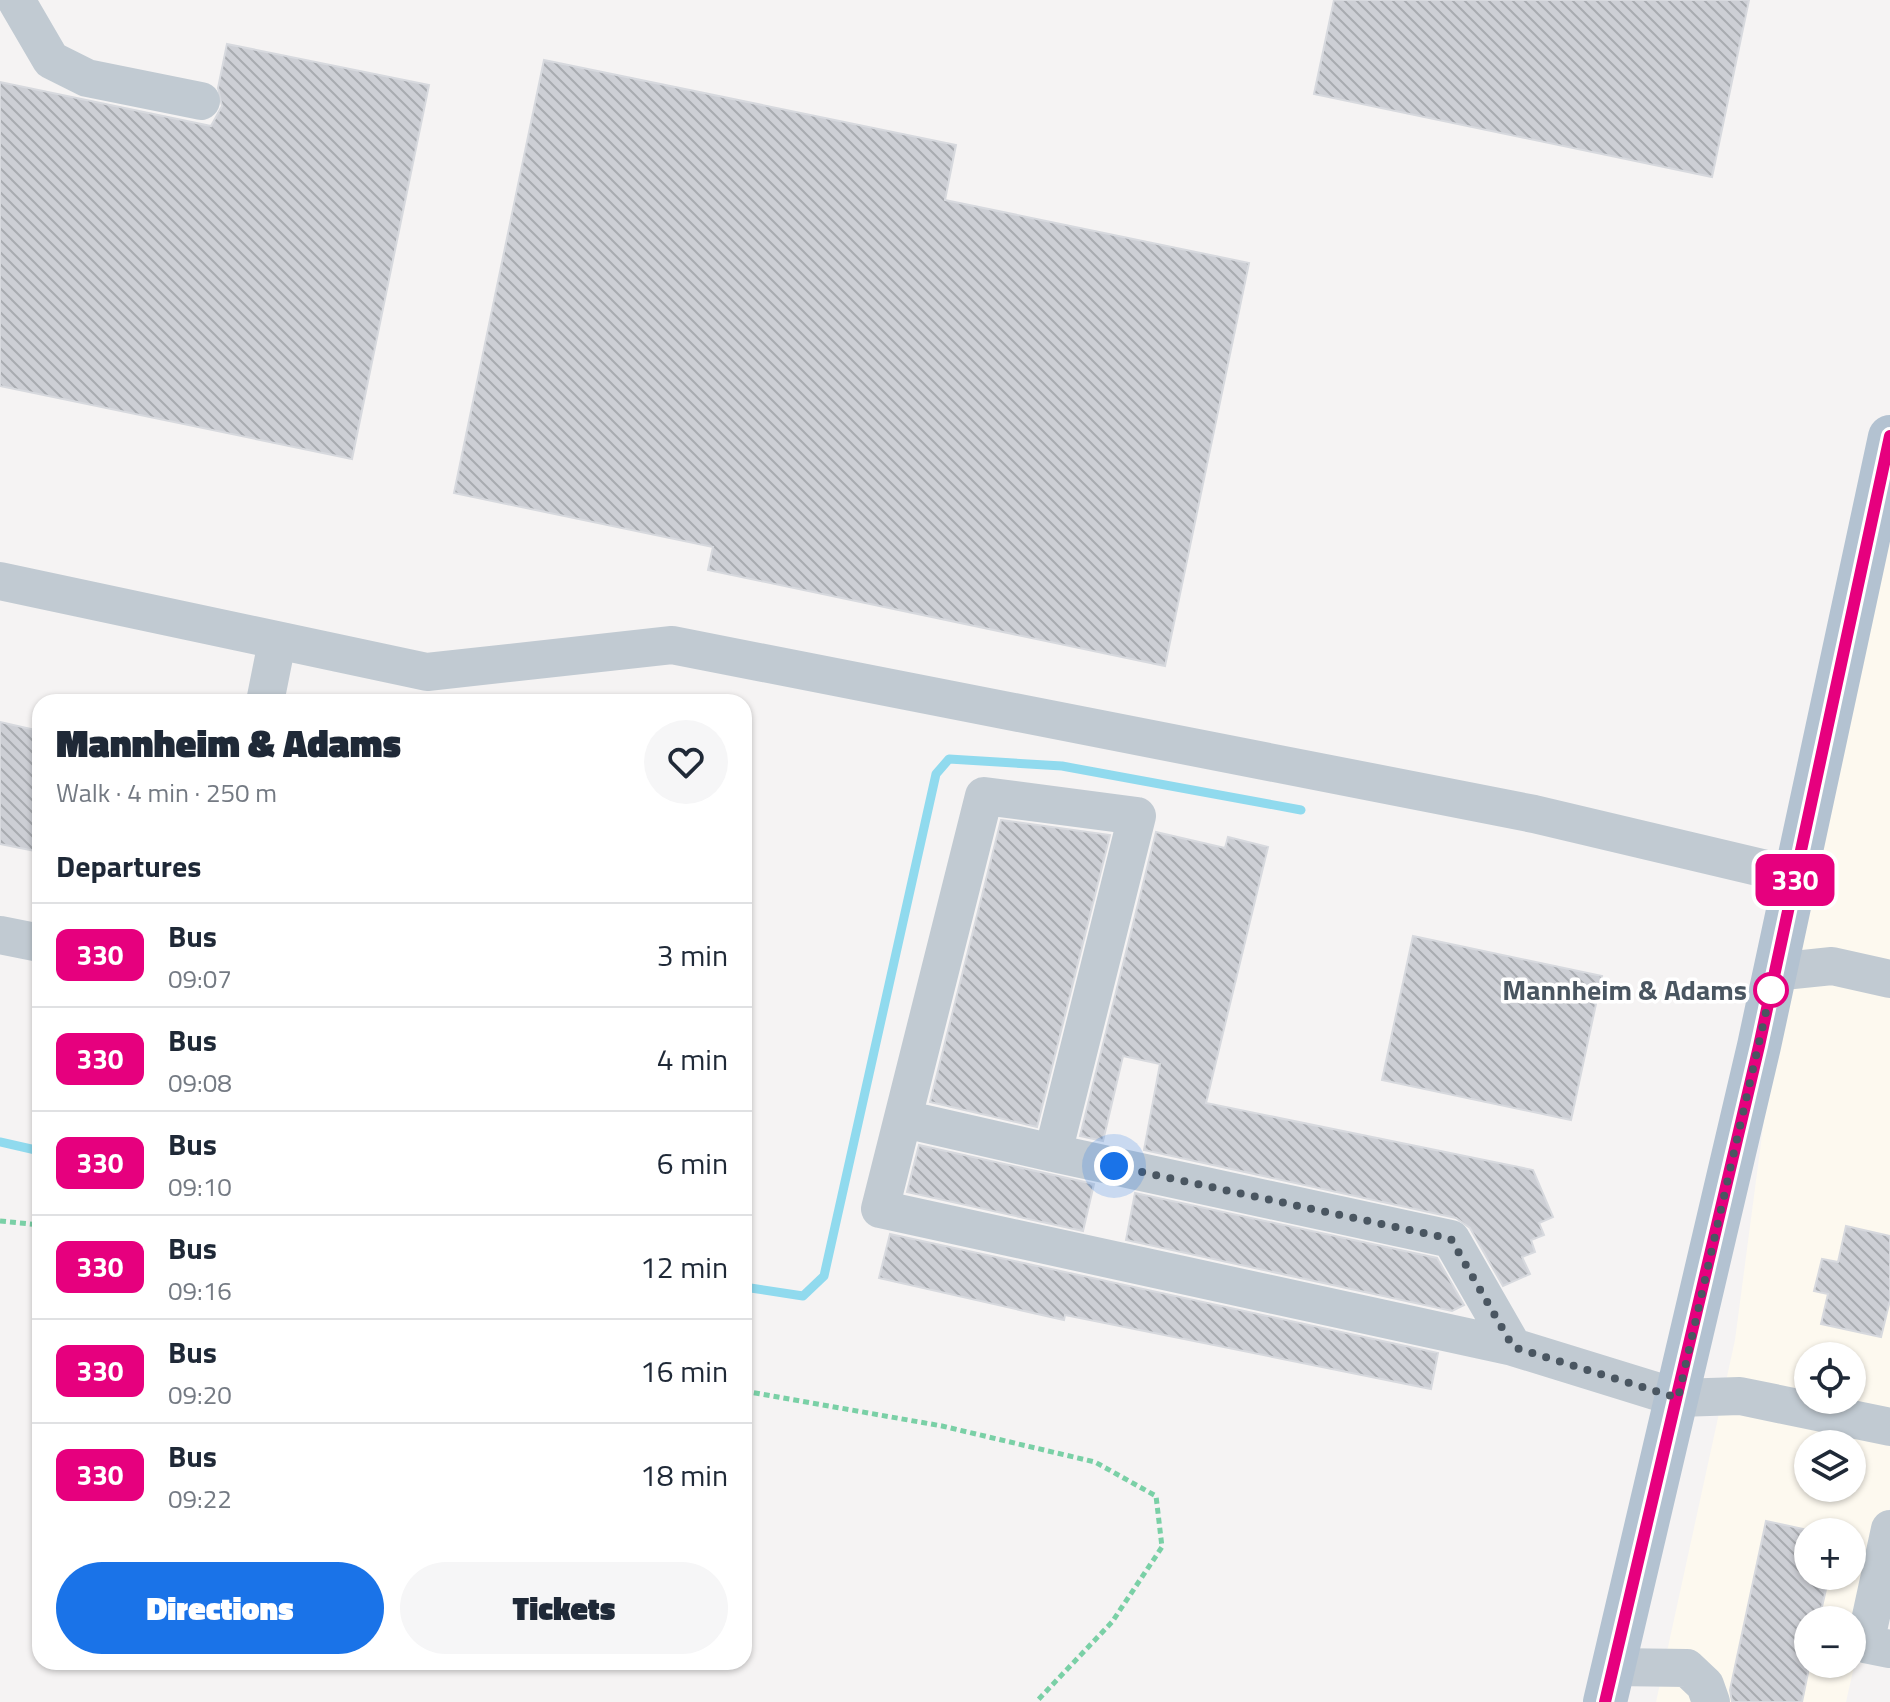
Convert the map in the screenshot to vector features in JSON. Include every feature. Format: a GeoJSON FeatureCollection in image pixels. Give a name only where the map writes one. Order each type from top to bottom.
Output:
{"type":"FeatureCollection","features":[{"type":"Feature","properties":{"kind":"main road"},"geometry":{"type":"LineString","coordinates":[[1610,1684],[1796,876],[1880,529],[1890,437]]}},
{"type":"Feature","properties":{"kind":"street"},"geometry":{"type":"LineString","coordinates":[[16,0],[51,60],[87,78],[201,101]]}},
{"type":"Feature","properties":{"kind":"street"},"geometry":{"type":"LineString","coordinates":[[0,581],[427,672],[672,645],[1534,814],[1796,876]]}},
{"type":"Feature","properties":{"kind":"street"},"geometry":{"type":"LineString","coordinates":[[267,694],[277,642]]}},
{"type":"Feature","properties":{"kind":"street"},"geometry":{"type":"LineString","coordinates":[[1053,1153],[1137,816],[984,796],[880,1209],[1513,1347],[1678,1398],[1740,1396],[1890,1427]]}},
{"type":"Feature","properties":{"kind":"street"},"geometry":{"type":"LineString","coordinates":[[0,935],[32,941]]}},
{"type":"Feature","properties":{"kind":"street"},"geometry":{"type":"LineString","coordinates":[[1775,972],[1832,966],[1890,979]]}},
{"type":"Feature","properties":{"kind":"street"},"geometry":{"type":"LineString","coordinates":[[904,1119],[1451,1239],[1513,1347]]}},
{"type":"Feature","properties":{"kind":"street"},"geometry":{"type":"LineString","coordinates":[[1890,1529],[1865,1644],[1890,1649]]}},
{"type":"Feature","properties":{"kind":"street"},"geometry":{"type":"LineString","coordinates":[[1610,1684],[1687,1668],[1705,1685],[1711,1702]]}},
{"type":"Feature","properties":{"kind":"path"},"geometry":{"type":"LineString","coordinates":[[0,1221],[32,1224]]}},
{"type":"Feature","properties":{"kind":"path"},"geometry":{"type":"LineString","coordinates":[[752,1392],[942,1426],[1095,1462],[1156,1496],[1162,1547],[1112,1622],[1036,1702]]}},
{"type":"Feature","properties":{"kind":"shaded area"},"geometry":{"type":"Polygon","coordinates":[[[1890,460],[1890,1507],[1866,1613],[1866,1606],[1794,1606],[1794,1678],[1851,1678],[1846,1702],[1656,1702],[1735,1340],[1786,953],[1890,460]]]}},
{"type":"Feature","properties":{"kind":"building"},"geometry":{"type":"Polygon","coordinates":[[[1334,0],[1749,0],[1712,177],[1314,94],[1334,0]]]}},
{"type":"Feature","properties":{"kind":"building"},"geometry":{"type":"Polygon","coordinates":[[[227,44],[429,85],[352,459],[0,386],[0,82],[211,126],[222,106],[218,88],[227,44]]]}},
{"type":"Feature","properties":{"kind":"building"},"geometry":{"type":"Polygon","coordinates":[[[544,60],[956,145],[945,200],[1249,263],[1165,666],[708,570],[713,547],[454,493],[544,60]]]}},
{"type":"Feature","properties":{"kind":"building"},"geometry":{"type":"Polygon","coordinates":[[[0,722],[32,729],[32,850],[0,844],[0,722]]]}},
{"type":"Feature","properties":{"kind":"building"},"geometry":{"type":"Polygon","coordinates":[[[1001,820],[1110,835],[1037,1127],[930,1102],[1001,820]]]}},
{"type":"Feature","properties":{"kind":"building"},"geometry":{"type":"Polygon","coordinates":[[[1156,832],[1225,848],[1228,837],[1268,847],[1206,1103],[1533,1170],[1553,1217],[1539,1223],[1544,1235],[1531,1240],[1535,1252],[1522,1257],[1530,1274],[1503,1286],[1470,1228],[1456,1218],[1144,1150],[1160,1064],[1123,1056],[1103,1141],[1080,1136],[1156,832]]]}},
{"type":"Feature","properties":{"kind":"building"},"geometry":{"type":"Polygon","coordinates":[[[1413,936],[1602,976],[1571,1120],[1382,1080],[1413,936]]]}},
{"type":"Feature","properties":{"kind":"building"},"geometry":{"type":"Polygon","coordinates":[[[919,1145],[1094,1184],[1083,1231],[907,1192],[919,1145]]]}},
{"type":"Feature","properties":{"kind":"building"},"geometry":{"type":"Polygon","coordinates":[[[1135,1193],[1437,1258],[1464,1305],[1452,1311],[1126,1240],[1135,1193]]]}},
{"type":"Feature","properties":{"kind":"building"},"geometry":{"type":"Polygon","coordinates":[[[1846,1226],[1890,1236],[1890,1300],[1881,1337],[1821,1324],[1828,1294],[1814,1291],[1822,1259],[1838,1262],[1846,1226]]]}},
{"type":"Feature","properties":{"kind":"building"},"geometry":{"type":"Polygon","coordinates":[[[890,1234],[1438,1353],[1431,1389],[1065,1315],[1064,1320],[879,1278],[890,1234]]]}},
{"type":"Feature","properties":{"kind":"building"},"geometry":{"type":"Polygon","coordinates":[[[1766,1521],[1794,1527],[1794,1590],[1826,1590],[1822,1606],[1794,1606],[1794,1678],[1807,1678],[1802,1702],[1732,1702],[1730,1690],[1766,1521]]]}},
{"type":"Feature","properties":{"kind":"waterway"},"geometry":{"type":"LineString","coordinates":[[752,1288],[803,1296],[824,1276],[936,774],[949,759],[1062,766],[1301,810]]}},
{"type":"Feature","properties":{"kind":"waterway"},"geometry":{"type":"LineString","coordinates":[[0,1142],[32,1149]]}},
{"type":"Feature","properties":{"kind":"bus line","name":"330"},"geometry":{"type":"LineString","coordinates":[[1605,1702],[1759,1046],[1890,436]]}},
{"type":"Feature","properties":{"kind":"place","name":"Mannheim & Adams"},"geometry":{"type":"Point","coordinates":[1771,990]}},
{"type":"Feature","properties":{"kind":"route"},"geometry":{"type":"LineString","coordinates":[[1114,1166],[1451,1239],[1513,1347],[1678,1398],[1771,990]]}}]}
